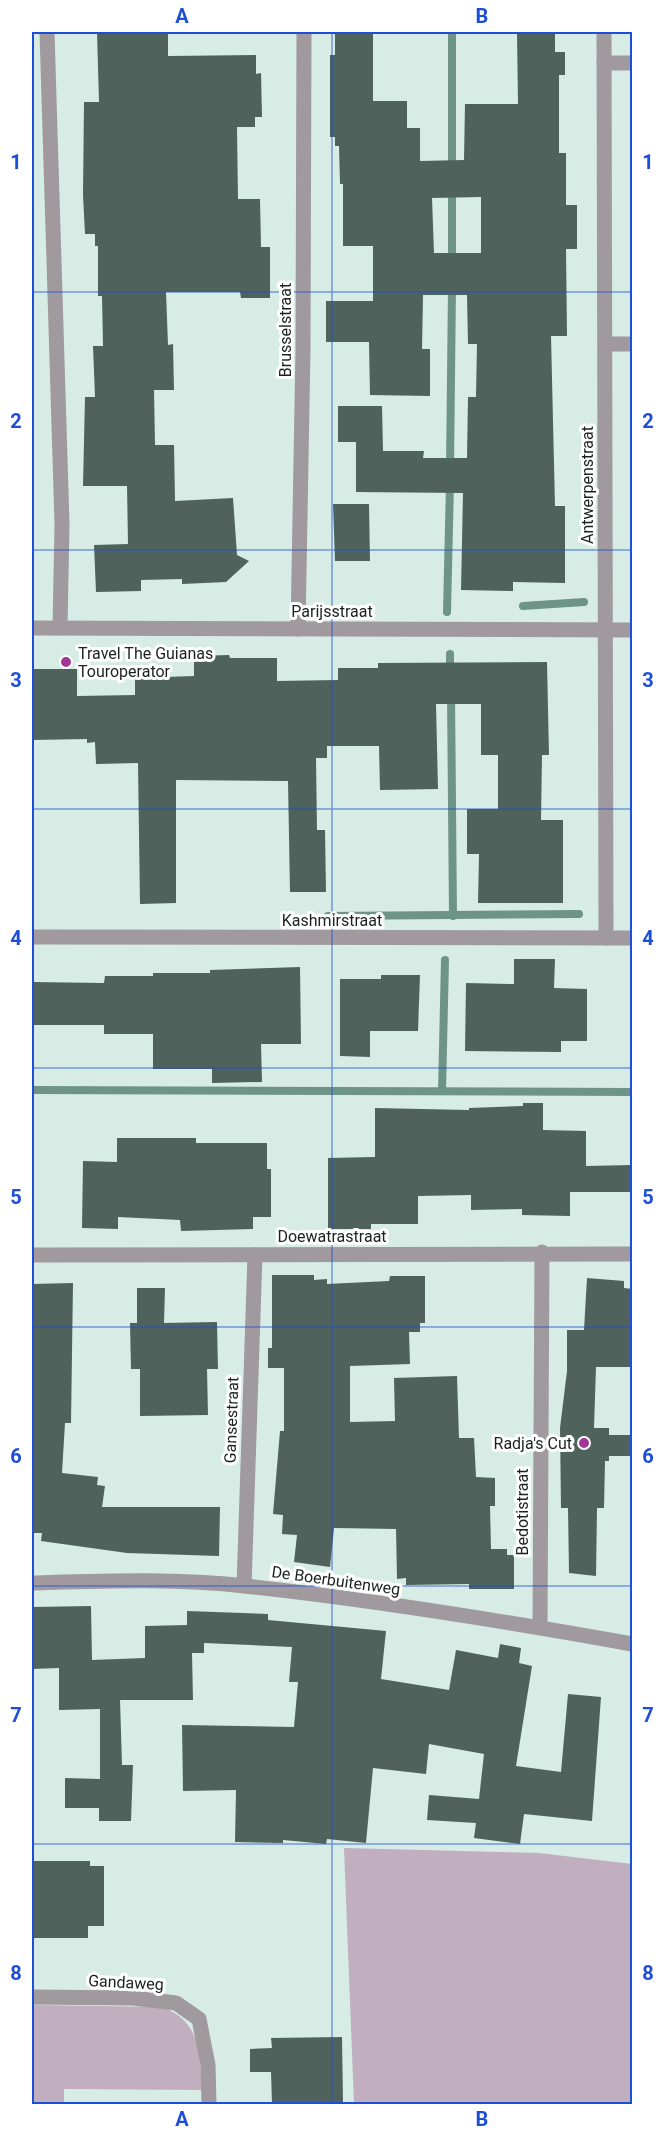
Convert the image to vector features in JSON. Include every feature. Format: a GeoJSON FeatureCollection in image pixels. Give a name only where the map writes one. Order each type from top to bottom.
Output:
{"type":"FeatureCollection","features":[{"type":"Feature","properties":{"kind":"street"},"geometry":{"type":"LineString","coordinates":[[47,32],[62,524],[60,628]]}},
{"type":"Feature","properties":{"kind":"street","name":"Brusselstraat"},"geometry":{"type":"LineString","coordinates":[[298,629],[303,349],[304,32]]}},
{"type":"Feature","properties":{"kind":"street","name":"Antwerpenstraat"},"geometry":{"type":"LineString","coordinates":[[604,32],[606,938]]}},
{"type":"Feature","properties":{"kind":"street"},"geometry":{"type":"LineString","coordinates":[[604,63],[633,63]]}},
{"type":"Feature","properties":{"kind":"street"},"geometry":{"type":"LineString","coordinates":[[606,344],[633,344]]}},
{"type":"Feature","properties":{"kind":"street","name":"Parijsstraat"},"geometry":{"type":"LineString","coordinates":[[32,628],[633,630]]}},
{"type":"Feature","properties":{"kind":"street","name":"Kashmirstraat"},"geometry":{"type":"LineString","coordinates":[[32,937],[633,938]]}},
{"type":"Feature","properties":{"kind":"street","name":"Doewatrastraat"},"geometry":{"type":"LineString","coordinates":[[32,1255],[542,1252],[633,1254]]}},
{"type":"Feature","properties":{"kind":"street","name":"Bedotistraat"},"geometry":{"type":"LineString","coordinates":[[540,1627],[542,1252]]}},
{"type":"Feature","properties":{"kind":"street","name":"Gansestraat"},"geometry":{"type":"LineString","coordinates":[[244,1586],[255,1255]]}},
{"type":"Feature","properties":{"kind":"street","name":"De Boerbuitenweg"},"geometry":{"type":"LineString","coordinates":[[32,1583],[113,1580],[244,1586],[540,1627],[633,1644]]}},
{"type":"Feature","properties":{"kind":"street","name":"Gandaweg"},"geometry":{"type":"LineString","coordinates":[[32,1997],[133,1998],[176,2003],[199,2019],[208,2065],[209,2104]]}},
{"type":"Feature","properties":{"kind":"shaded area"},"geometry":{"type":"Polygon","coordinates":[[[344,1848],[539,1853],[632,1864],[632,2104],[354,2104],[344,1848]]]}},
{"type":"Feature","properties":{"kind":"shaded area"},"geometry":{"type":"Polygon","coordinates":[[[32,2005],[163,2007],[176,2014],[192,2031],[199,2052],[202,2090],[64,2089],[64,2104],[32,2104],[32,2005]]]}},
{"type":"Feature","properties":{"kind":"building"},"geometry":{"type":"Polygon","coordinates":[[[97,32],[168,32],[168,56],[256,55],[256,74],[261,73],[262,117],[255,117],[255,127],[237,127],[238,199],[260,199],[261,247],[270,247],[270,298],[241,298],[240,292],[166,292],[168,345],[173,344],[174,390],[154,390],[155,445],[174,445],[175,501],[233,498],[237,555],[249,561],[226,582],[182,584],[182,579],[141,580],[141,591],[96,592],[94,545],[128,544],[127,486],[83,486],[85,397],[95,397],[93,346],[103,346],[102,296],[98,296],[98,246],[95,246],[95,234],[85,234],[83,195],[84,102],[99,102],[97,32]]]}},
{"type":"Feature","properties":{"kind":"building"},"geometry":{"type":"Polygon","coordinates":[[[335,32],[373,32],[373,101],[407,101],[407,128],[420,128],[420,161],[464,160],[465,104],[518,104],[517,32],[555,32],[555,52],[565,52],[565,75],[559,75],[559,153],[566,153],[566,205],[577,205],[577,249],[566,249],[567,336],[551,336],[555,506],[565,506],[565,583],[513,582],[513,591],[461,590],[463,493],[356,492],[356,442],[338,442],[338,406],[382,406],[383,451],[424,451],[423,458],[467,458],[468,397],[476,397],[477,344],[468,344],[467,295],[423,295],[422,349],[430,349],[430,396],[370,395],[369,342],[326,342],[326,301],[373,301],[373,246],[343,246],[343,184],[340,184],[339,146],[335,146],[335,137],[330,137],[330,55],[335,55],[335,32]],[[481,197],[432,198],[434,253],[481,253],[481,197]]]}},
{"type":"Feature","properties":{"kind":"building"},"geometry":{"type":"Polygon","coordinates":[[[333,504],[369,504],[370,561],[335,561],[333,504]]]}},
{"type":"Feature","properties":{"kind":"building"},"geometry":{"type":"Polygon","coordinates":[[[229,655],[230,658],[277,658],[277,681],[338,680],[338,668],[378,668],[378,663],[547,662],[549,755],[542,755],[541,820],[563,820],[563,903],[478,903],[479,854],[467,854],[467,809],[498,809],[498,755],[481,755],[481,704],[436,704],[438,789],[380,790],[379,746],[327,746],[327,758],[316,758],[317,830],[325,830],[326,892],[290,892],[288,781],[176,780],[176,903],[140,904],[138,763],[96,764],[95,742],[87,743],[87,739],[32,740],[32,669],[77,669],[77,696],[135,695],[135,678],[194,676],[194,656],[229,655]]]}},
{"type":"Feature","properties":{"kind":"building"},"geometry":{"type":"Polygon","coordinates":[[[514,959],[555,959],[554,988],[587,989],[587,1041],[561,1041],[561,1052],[465,1051],[466,983],[514,984],[514,959]]]}},
{"type":"Feature","properties":{"kind":"building"},"geometry":{"type":"Polygon","coordinates":[[[300,967],[301,1044],[261,1044],[262,1082],[212,1083],[212,1069],[153,1069],[153,1034],[104,1034],[104,1025],[32,1025],[32,982],[104,983],[105,976],[153,976],[153,973],[210,973],[210,970],[300,967]]]}},
{"type":"Feature","properties":{"kind":"building"},"geometry":{"type":"Polygon","coordinates":[[[381,975],[420,975],[418,1031],[370,1031],[370,1057],[340,1056],[340,979],[381,979],[381,975]]]}},
{"type":"Feature","properties":{"kind":"building"},"geometry":{"type":"Polygon","coordinates":[[[523,1103],[543,1103],[543,1130],[586,1131],[586,1166],[633,1165],[633,1192],[570,1192],[570,1216],[522,1215],[522,1209],[471,1210],[471,1195],[418,1196],[418,1224],[371,1224],[371,1229],[328,1229],[328,1158],[375,1157],[375,1108],[469,1110],[469,1108],[523,1106],[523,1103]]]}},
{"type":"Feature","properties":{"kind":"building"},"geometry":{"type":"Polygon","coordinates":[[[117,1138],[196,1138],[196,1143],[267,1143],[267,1169],[271,1169],[271,1217],[253,1217],[253,1229],[181,1231],[180,1220],[118,1217],[118,1229],[82,1228],[83,1161],[117,1162],[117,1138]]]}},
{"type":"Feature","properties":{"kind":"building"},"geometry":{"type":"Polygon","coordinates":[[[272,1275],[314,1275],[314,1280],[327,1279],[327,1284],[389,1281],[390,1276],[425,1276],[425,1323],[420,1323],[420,1332],[409,1332],[410,1364],[350,1366],[350,1422],[395,1421],[394,1378],[457,1376],[459,1438],[474,1438],[476,1477],[495,1478],[495,1506],[490,1506],[491,1549],[507,1549],[507,1555],[514,1555],[514,1589],[469,1589],[469,1584],[406,1585],[406,1578],[397,1579],[396,1529],[334,1528],[330,1567],[294,1562],[297,1535],[282,1534],[283,1515],[273,1514],[280,1431],[284,1431],[284,1368],[268,1368],[268,1348],[272,1348],[272,1275]]]}},
{"type":"Feature","properties":{"kind":"building"},"geometry":{"type":"Polygon","coordinates":[[[587,1278],[624,1281],[624,1288],[633,1289],[633,1367],[596,1367],[594,1428],[609,1428],[609,1435],[633,1435],[633,1456],[609,1456],[609,1461],[605,1461],[604,1508],[597,1508],[596,1576],[569,1573],[568,1508],[561,1508],[560,1428],[567,1371],[567,1330],[584,1330],[587,1278]]]}},
{"type":"Feature","properties":{"kind":"building"},"geometry":{"type":"Polygon","coordinates":[[[73,1283],[71,1423],[65,1423],[62,1473],[98,1477],[97,1485],[105,1486],[102,1507],[220,1507],[219,1556],[127,1553],[41,1541],[42,1533],[32,1533],[32,1284],[73,1283]]]}},
{"type":"Feature","properties":{"kind":"building"},"geometry":{"type":"Polygon","coordinates":[[[137,1288],[165,1288],[164,1323],[217,1322],[218,1369],[207,1369],[208,1415],[140,1416],[140,1369],[131,1369],[130,1323],[137,1323],[137,1288]]]}},
{"type":"Feature","properties":{"kind":"building"},"geometry":{"type":"Polygon","coordinates":[[[91,1606],[92,1660],[145,1658],[145,1626],[187,1625],[187,1611],[268,1614],[268,1620],[386,1631],[381,1679],[449,1690],[456,1650],[498,1658],[500,1644],[521,1648],[519,1663],[532,1666],[516,1766],[561,1772],[568,1694],[601,1697],[592,1821],[524,1814],[520,1844],[474,1838],[476,1823],[427,1820],[429,1795],[479,1799],[484,1754],[429,1744],[426,1774],[373,1768],[366,1843],[327,1839],[326,1844],[283,1840],[283,1843],[235,1842],[236,1790],[183,1791],[182,1725],[294,1727],[298,1682],[289,1682],[292,1647],[204,1643],[204,1653],[192,1653],[193,1700],[120,1700],[122,1765],[133,1765],[131,1821],[99,1821],[99,1808],[65,1808],[65,1778],[100,1779],[100,1709],[59,1710],[59,1668],[32,1669],[32,1607],[91,1606]]]}},
{"type":"Feature","properties":{"kind":"building"},"geometry":{"type":"Polygon","coordinates":[[[32,1861],[90,1861],[90,1866],[104,1866],[104,1926],[88,1926],[88,1938],[32,1938],[32,1861]]]}},
{"type":"Feature","properties":{"kind":"building"},"geometry":{"type":"Polygon","coordinates":[[[342,2037],[343,2104],[272,2104],[271,2072],[250,2072],[250,2049],[272,2048],[271,2038],[342,2037]]]}},
{"type":"Feature","properties":{"kind":"waterway"},"geometry":{"type":"LineString","coordinates":[[452,32],[452,171]]}},
{"type":"Feature","properties":{"kind":"waterway"},"geometry":{"type":"LineString","coordinates":[[452,187],[452,264]]}},
{"type":"Feature","properties":{"kind":"waterway"},"geometry":{"type":"LineString","coordinates":[[450,468],[452,286]]}},
{"type":"Feature","properties":{"kind":"waterway"},"geometry":{"type":"LineString","coordinates":[[447,612],[450,484]]}},
{"type":"Feature","properties":{"kind":"waterway"},"geometry":{"type":"LineString","coordinates":[[523,606],[584,602]]}},
{"type":"Feature","properties":{"kind":"waterway"},"geometry":{"type":"LineString","coordinates":[[450,654],[450,671]]}},
{"type":"Feature","properties":{"kind":"waterway"},"geometry":{"type":"LineString","coordinates":[[451,693],[453,916]]}},
{"type":"Feature","properties":{"kind":"waterway"},"geometry":{"type":"LineString","coordinates":[[328,916],[579,914]]}},
{"type":"Feature","properties":{"kind":"waterway"},"geometry":{"type":"LineString","coordinates":[[442,1091],[445,960]]}},
{"type":"Feature","properties":{"kind":"waterway"},"geometry":{"type":"LineString","coordinates":[[32,1090],[632,1092]]}},
{"type":"Feature","properties":{"kind":"place","name":"Travel The Guianas Touroperator"},"geometry":{"type":"Point","coordinates":[66,662]}},
{"type":"Feature","properties":{"kind":"place","name":"Radja's Cut"},"geometry":{"type":"Point","coordinates":[584,1443]}}]}
